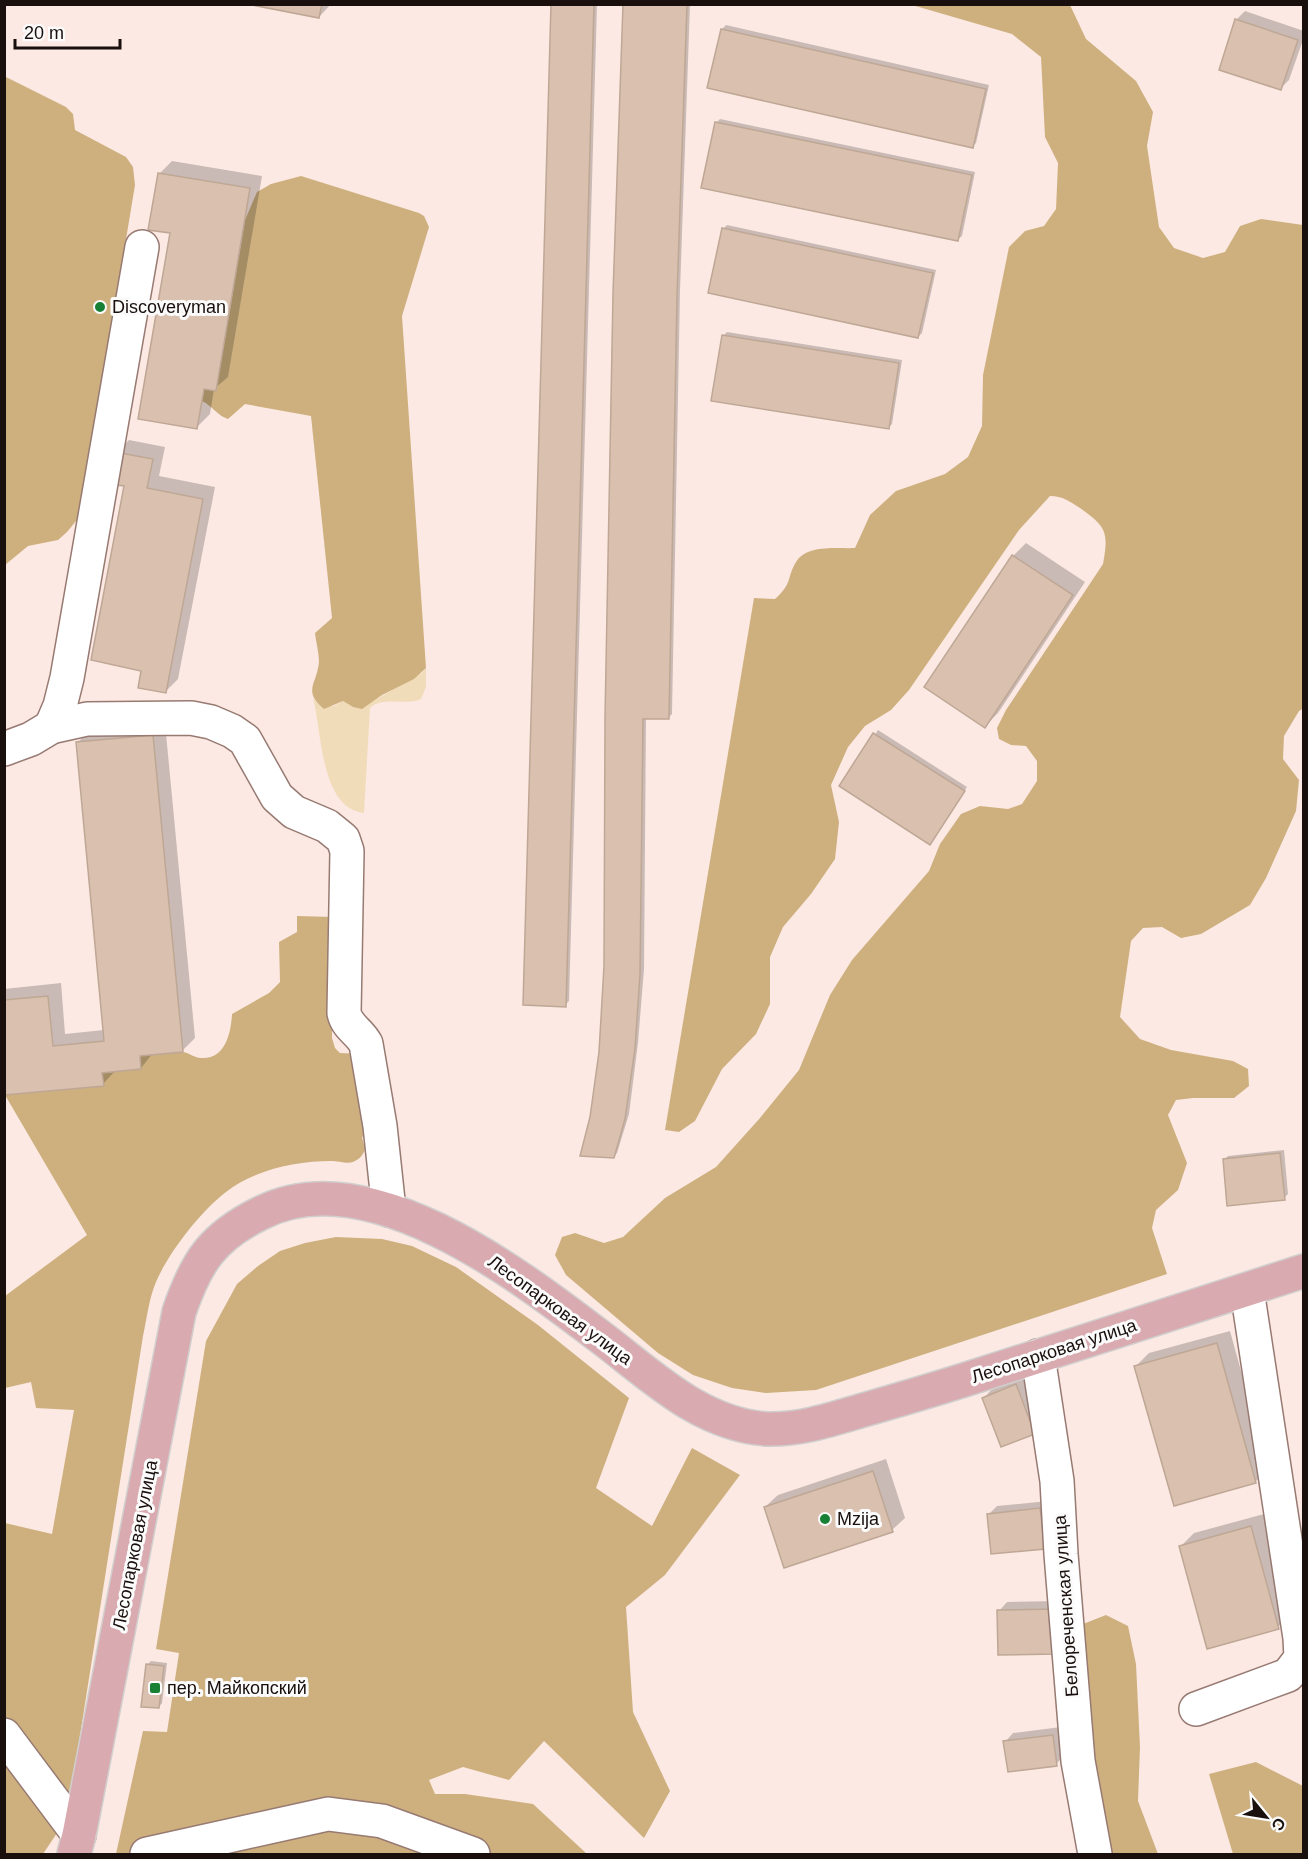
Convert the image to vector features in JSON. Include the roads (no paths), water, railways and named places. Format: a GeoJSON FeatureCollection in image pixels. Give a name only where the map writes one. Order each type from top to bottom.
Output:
{"type":"FeatureCollection","features":[{"type":"Feature","properties":{"kind":"main road","name":"Лесопарковая улица"},"geometry":{"type":"LineString","coordinates":[[76,1845],[179,1312],[188,1285],[200,1262],[216,1242],[236,1227],[276,1205],[302,1199],[328,1198],[389,1210],[414,1220],[502,1266],[550,1299],[683,1399],[723,1420],[765,1429],[812,1424],[913,1396],[1304,1271]]}},
{"type":"Feature","properties":{"kind":"street"},"geometry":{"type":"LineString","coordinates":[[51,727],[60,706],[67,678],[142,247]]}},
{"type":"Feature","properties":{"kind":"street"},"geometry":{"type":"LineString","coordinates":[[4,749],[31,739],[51,727],[87,718],[190,718],[211,722],[232,731],[245,740],[277,798],[294,812],[327,826],[343,839],[347,851],[344,1013],[345,1020],[366,1044],[380,1126],[389,1210]]}},
{"type":"Feature","properties":{"kind":"street"},"geometry":{"type":"LineString","coordinates":[[1196,1709],[1288,1675],[1300,1658],[1298,1627],[1247,1290]]}},
{"type":"Feature","properties":{"kind":"street","name":"Белореченская улица"},"geometry":{"type":"LineString","coordinates":[[1038,1356],[1057,1481],[1078,1761],[1095,1854]]}},
{"type":"Feature","properties":{"kind":"street"},"geometry":{"type":"LineString","coordinates":[[9,1752],[76,1845]]}},
{"type":"Feature","properties":{"kind":"street"},"geometry":{"type":"LineString","coordinates":[[147,1854],[328,1814],[382,1821],[473,1854]]}},
{"type":"Feature","properties":{"kind":"place","name":"Discoveryman"},"geometry":{"type":"Point","coordinates":[100,307]}},
{"type":"Feature","properties":{"kind":"place","name":"Mzija"},"geometry":{"type":"Point","coordinates":[825,1519]}},
{"type":"Feature","properties":{"kind":"place","name":"пер. Майкопский"},"geometry":{"type":"Point","coordinates":[155,1688]}}]}
